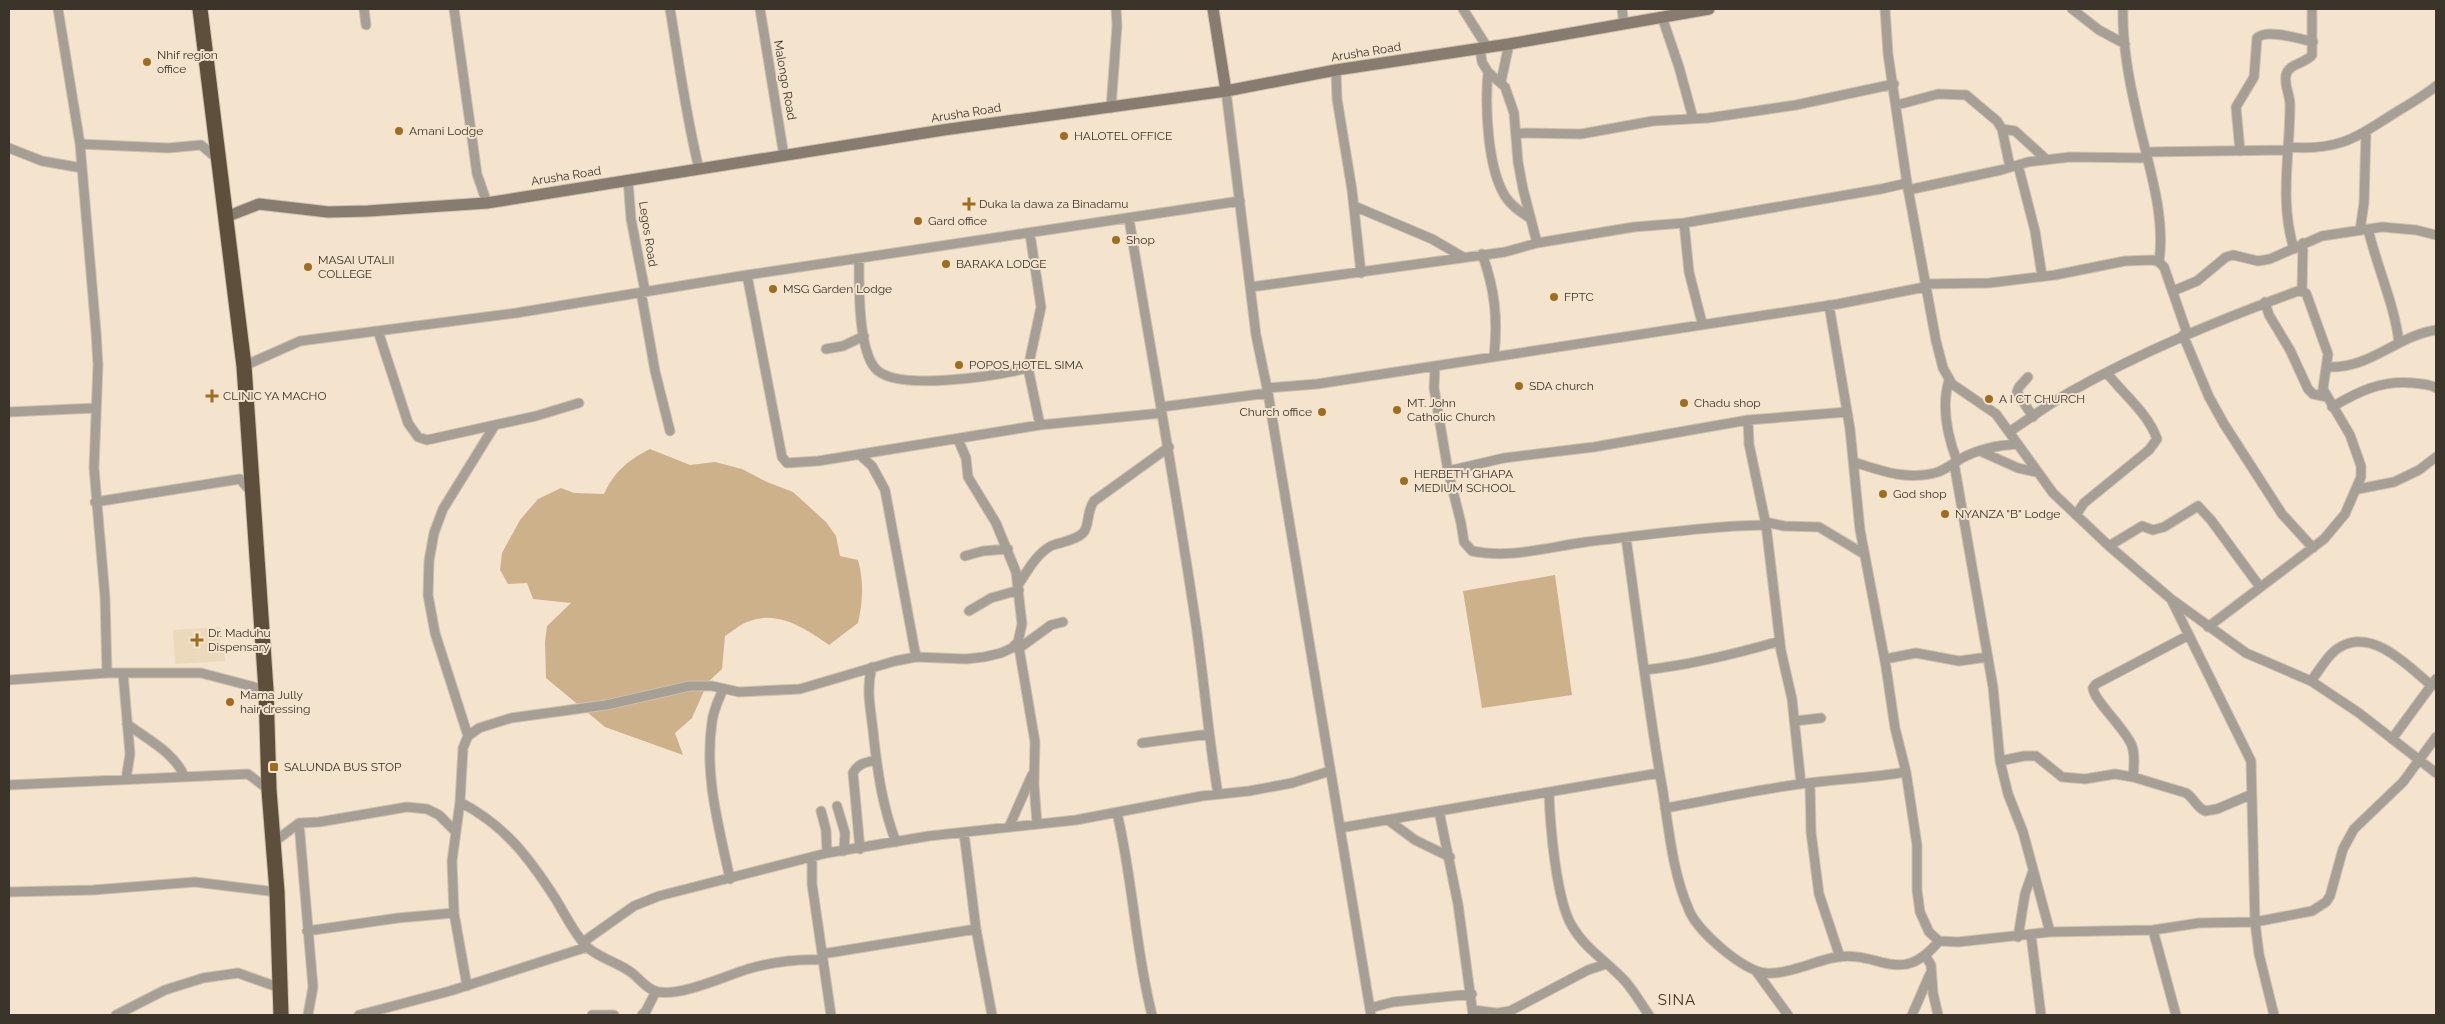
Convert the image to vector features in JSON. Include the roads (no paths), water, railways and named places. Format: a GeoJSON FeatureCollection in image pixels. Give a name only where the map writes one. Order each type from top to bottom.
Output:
{"type":"FeatureCollection","features":[{"type":"Feature","properties":{"kind":"highway"},"geometry":{"type":"LineString","coordinates":[[200,9],[244,366],[266,690],[269,790],[277,892],[281,1015]]}},
{"type":"Feature","properties":{"kind":"main road"},"geometry":{"type":"LineString","coordinates":[[1213,9],[1226,90]]}},
{"type":"Feature","properties":{"kind":"main road","name":"Arusha Road"},"geometry":{"type":"LineString","coordinates":[[226,217],[259,204],[328,212],[352,212],[487,203],[943,130],[1111,108],[1226,90],[1336,70],[1509,44],[1710,9]]}},
{"type":"Feature","properties":{"kind":"street"},"geometry":{"type":"LineString","coordinates":[[58,9],[80,144],[98,365],[94,442],[95,502],[105,597],[107,673]]}},
{"type":"Feature","properties":{"kind":"street"},"geometry":{"type":"LineString","coordinates":[[364,9],[366,25]]}},
{"type":"Feature","properties":{"kind":"street"},"geometry":{"type":"LineString","coordinates":[[454,9],[477,174],[487,203]]}},
{"type":"Feature","properties":{"kind":"street"},"geometry":{"type":"LineString","coordinates":[[670,9],[680,66],[683,99],[699,169]]}},
{"type":"Feature","properties":{"kind":"street","name":"Malongo Road"},"geometry":{"type":"LineString","coordinates":[[760,9],[784,156]]}},
{"type":"Feature","properties":{"kind":"street"},"geometry":{"type":"LineString","coordinates":[[1111,108],[1117,26],[1116,9]]}},
{"type":"Feature","properties":{"kind":"street"},"geometry":{"type":"LineString","coordinates":[[1464,9],[1484,48],[1482,62],[1488,72],[1501,82],[1514,113],[1520,171],[1538,243]]}},
{"type":"Feature","properties":{"kind":"street"},"geometry":{"type":"LineString","coordinates":[[1622,9],[1624,24]]}},
{"type":"Feature","properties":{"kind":"street"},"geometry":{"type":"LineString","coordinates":[[1885,9],[1888,54],[1894,84],[1907,186],[1925,285],[1943,368],[1956,390],[1970,396],[1996,414],[2053,493],[2109,546],[2171,599],[2246,653],[2312,681],[2359,713],[2436,773]]}},
{"type":"Feature","properties":{"kind":"street"},"geometry":{"type":"LineString","coordinates":[[2072,9],[2099,30],[2125,44]]}},
{"type":"Feature","properties":{"kind":"street"},"geometry":{"type":"LineString","coordinates":[[2123,9],[2125,44],[2135,108],[2147,155],[2159,224],[2159,262]]}},
{"type":"Feature","properties":{"kind":"street"},"geometry":{"type":"LineString","coordinates":[[2294,249],[2285,210],[2290,105],[2286,74],[2295,65],[2308,60],[2312,55],[2312,9]]}},
{"type":"Feature","properties":{"kind":"street"},"geometry":{"type":"LineString","coordinates":[[1662,17],[1679,67],[1693,118]]}},
{"type":"Feature","properties":{"kind":"street"},"geometry":{"type":"LineString","coordinates":[[2240,150],[2236,107],[2254,77],[2257,38],[2259,35],[2272,34],[2313,42]]}},
{"type":"Feature","properties":{"kind":"street"},"geometry":{"type":"LineString","coordinates":[[1501,82],[1509,44]]}},
{"type":"Feature","properties":{"kind":"street"},"geometry":{"type":"LineString","coordinates":[[1336,70],[1337,99],[1354,206],[1361,272]]}},
{"type":"Feature","properties":{"kind":"street"},"geometry":{"type":"LineString","coordinates":[[1488,72],[1487,108],[1489,136],[1495,170],[1505,197],[1515,208],[1531,219]]}},
{"type":"Feature","properties":{"kind":"street"},"geometry":{"type":"LineString","coordinates":[[1516,133],[1581,134],[1653,121],[1708,118],[1796,105],[1894,84]]}},
{"type":"Feature","properties":{"kind":"street"},"geometry":{"type":"LineString","coordinates":[[1251,287],[1504,252],[1538,243],[1634,227],[1684,223],[2070,157],[2327,148],[2340,145],[2366,132],[2426,95],[2436,86]]}},
{"type":"Feature","properties":{"kind":"street"},"geometry":{"type":"LineString","coordinates":[[1226,90],[1256,335],[1268,391],[1370,1012],[1393,1002],[1472,994]]}},
{"type":"Feature","properties":{"kind":"street"},"geometry":{"type":"LineString","coordinates":[[1897,105],[1938,94],[1966,95],[1997,121],[2002,130],[2037,240],[2042,276]]}},
{"type":"Feature","properties":{"kind":"street"},"geometry":{"type":"LineString","coordinates":[[2002,130],[2010,129],[2015,132],[2047,160]]}},
{"type":"Feature","properties":{"kind":"street"},"geometry":{"type":"LineString","coordinates":[[2366,132],[2364,230],[2393,310],[2399,343]]}},
{"type":"Feature","properties":{"kind":"street"},"geometry":{"type":"LineString","coordinates":[[80,144],[168,148],[201,145],[220,161]]}},
{"type":"Feature","properties":{"kind":"street"},"geometry":{"type":"LineString","coordinates":[[9,148],[42,161],[82,168]]}},
{"type":"Feature","properties":{"kind":"street","name":"Legos Road"},"geometry":{"type":"LineString","coordinates":[[628,180],[634,236],[655,371],[670,431]]}},
{"type":"Feature","properties":{"kind":"street"},"geometry":{"type":"LineString","coordinates":[[244,366],[300,341],[516,313],[643,291],[1240,201]]}},
{"type":"Feature","properties":{"kind":"street"},"geometry":{"type":"LineString","coordinates":[[1354,206],[1432,239],[1463,257]]}},
{"type":"Feature","properties":{"kind":"street"},"geometry":{"type":"LineString","coordinates":[[1129,219],[1169,447],[1200,654],[1218,794]]}},
{"type":"Feature","properties":{"kind":"street"},"geometry":{"type":"LineString","coordinates":[[1684,223],[1689,272],[1702,324]]}},
{"type":"Feature","properties":{"kind":"street"},"geometry":{"type":"LineString","coordinates":[[2173,291],[2197,281],[2226,257],[2233,255],[2258,261],[2270,260],[2322,236],[2382,227],[2416,230],[2436,235]]}},
{"type":"Feature","properties":{"kind":"street"},"geometry":{"type":"LineString","coordinates":[[1030,234],[1041,307],[1028,368],[1040,425]]}},
{"type":"Feature","properties":{"kind":"street"},"geometry":{"type":"LineString","coordinates":[[2208,627],[2324,539],[2345,514],[2358,489],[2361,477],[2361,466],[2350,434],[2323,389],[2328,354],[2306,293],[2302,290],[2303,244]]}},
{"type":"Feature","properties":{"kind":"street"},"geometry":{"type":"LineString","coordinates":[[1482,254],[1494,292],[1496,310],[1494,356]]}},
{"type":"Feature","properties":{"kind":"street"},"geometry":{"type":"LineString","coordinates":[[859,259],[859,312],[874,367],[880,374],[891,379],[936,380],[996,375],[1028,368]]}},
{"type":"Feature","properties":{"kind":"street"},"geometry":{"type":"LineString","coordinates":[[747,275],[772,410],[784,461],[799,463],[860,455],[1040,425],[1162,410],[1268,391],[1829,305],[1925,285],[1989,282],[2042,276],[2125,261],[2159,262],[2164,267],[2173,291],[2185,334],[2206,390],[2224,424],[2282,514],[2313,548]]}},
{"type":"Feature","properties":{"kind":"street"},"geometry":{"type":"LineString","coordinates":[[2009,432],[2068,393],[2185,334],[2265,302],[2302,290]]}},
{"type":"Feature","properties":{"kind":"street"},"geometry":{"type":"LineString","coordinates":[[2265,302],[2308,389],[2313,394],[2327,397]]}},
{"type":"Feature","properties":{"kind":"street"},"geometry":{"type":"LineString","coordinates":[[1829,305],[1847,412],[1864,554],[1885,659],[1895,728],[1906,772],[1916,845],[1917,890],[1920,912],[1929,932],[1939,940],[1958,942],[2018,937],[2050,932],[2153,930],[2199,923],[2255,922],[2312,911],[2326,902],[2333,888],[2339,858],[2348,839],[2364,818],[2403,782],[2436,737]]}},
{"type":"Feature","properties":{"kind":"street"},"geometry":{"type":"LineString","coordinates":[[2327,367],[2340,367],[2371,359],[2399,343],[2436,330]]}},
{"type":"Feature","properties":{"kind":"street"},"geometry":{"type":"LineString","coordinates":[[378,331],[408,423],[418,437],[427,440],[495,426],[579,403]]}},
{"type":"Feature","properties":{"kind":"street"},"geometry":{"type":"LineString","coordinates":[[826,349],[843,346],[864,336]]}},
{"type":"Feature","properties":{"kind":"street"},"geometry":{"type":"LineString","coordinates":[[1435,366],[1434,388],[1448,471],[1460,516],[1464,542],[1472,551],[1526,553],[1687,530],[1766,524],[1818,527],[1864,554]]}},
{"type":"Feature","properties":{"kind":"street"},"geometry":{"type":"LineString","coordinates":[[2076,515],[2084,503],[2150,450],[2157,439],[2154,428],[2106,373]]}},
{"type":"Feature","properties":{"kind":"street"},"geometry":{"type":"LineString","coordinates":[[2028,377],[2017,392],[2033,417]]}},
{"type":"Feature","properties":{"kind":"street"},"geometry":{"type":"LineString","coordinates":[[1949,380],[1946,391],[1948,431],[1956,462],[1988,657],[2000,761],[2050,932]]}},
{"type":"Feature","properties":{"kind":"street"},"geometry":{"type":"LineString","coordinates":[[2332,406],[2362,390],[2384,384],[2411,383],[2436,388]]}},
{"type":"Feature","properties":{"kind":"street"},"geometry":{"type":"LineString","coordinates":[[9,412],[96,408]]}},
{"type":"Feature","properties":{"kind":"street"},"geometry":{"type":"LineString","coordinates":[[1448,471],[1504,458],[1594,447],[1748,420],[1847,412]]}},
{"type":"Feature","properties":{"kind":"street"},"geometry":{"type":"LineString","coordinates":[[1748,420],[1750,444],[1766,524],[1780,641],[1806,783],[1816,877],[1819,894],[1840,957]]}},
{"type":"Feature","properties":{"kind":"street"},"geometry":{"type":"LineString","coordinates":[[468,736],[435,633],[428,595],[429,561],[434,533],[443,509],[495,426]]}},
{"type":"Feature","properties":{"kind":"street"},"geometry":{"type":"LineString","coordinates":[[958,439],[966,458],[968,477],[996,523],[1008,549],[1019,587],[1022,624],[1018,646],[1035,742],[1034,770],[1038,824]]}},
{"type":"Feature","properties":{"kind":"street"},"geometry":{"type":"LineString","coordinates":[[1854,462],[1900,475],[1939,472],[1980,451],[2018,444]]}},
{"type":"Feature","properties":{"kind":"street"},"geometry":{"type":"LineString","coordinates":[[969,611],[991,598],[1019,587],[1041,553],[1050,546],[1082,534],[1086,528],[1088,509],[1094,501],[1169,447]]}},
{"type":"Feature","properties":{"kind":"street"},"geometry":{"type":"LineString","coordinates":[[1980,451],[2005,463],[2036,472]]}},
{"type":"Feature","properties":{"kind":"street"},"geometry":{"type":"LineString","coordinates":[[860,455],[880,477],[885,490],[916,657]]}},
{"type":"Feature","properties":{"kind":"street"},"geometry":{"type":"LineString","coordinates":[[2358,489],[2394,482],[2419,470],[2436,457]]}},
{"type":"Feature","properties":{"kind":"street"},"geometry":{"type":"LineString","coordinates":[[95,502],[240,478],[253,494]]}},
{"type":"Feature","properties":{"kind":"street"},"geometry":{"type":"LineString","coordinates":[[2109,546],[2136,528],[2142,526],[2153,530],[2158,529],[2198,506],[2211,520],[2260,587]]}},
{"type":"Feature","properties":{"kind":"street"},"geometry":{"type":"LineString","coordinates":[[1626,538],[1665,808],[1673,855],[1689,912],[1701,930],[1756,971],[1788,1015]]}},
{"type":"Feature","properties":{"kind":"street"},"geometry":{"type":"LineString","coordinates":[[965,556],[990,550],[1008,549]]}},
{"type":"Feature","properties":{"kind":"street"},"geometry":{"type":"LineString","coordinates":[[2171,599],[2201,664],[2222,698],[2251,761],[2250,795],[2255,858],[2255,922],[2259,954],[2274,1015]]}},
{"type":"Feature","properties":{"kind":"street"},"geometry":{"type":"LineString","coordinates":[[467,986],[454,913],[452,861],[460,802],[463,748],[468,736],[479,728],[511,718],[606,705],[690,686],[712,686],[754,692],[800,689],[872,667],[916,657],[966,659],[1001,653],[1018,646],[1050,625],[1064,622]]}},
{"type":"Feature","properties":{"kind":"street"},"geometry":{"type":"LineString","coordinates":[[2133,777],[2132,747],[2113,716],[2096,698],[2093,688],[2189,635]]}},
{"type":"Feature","properties":{"kind":"street"},"geometry":{"type":"LineString","coordinates":[[1644,670],[1677,667],[1713,660],[1780,641]]}},
{"type":"Feature","properties":{"kind":"street"},"geometry":{"type":"LineString","coordinates":[[2312,681],[2340,646],[2355,641],[2366,642],[2392,654],[2434,683],[2392,739]]}},
{"type":"Feature","properties":{"kind":"street"},"geometry":{"type":"LineString","coordinates":[[1885,659],[1916,653],[1959,661],[1988,657]]}},
{"type":"Feature","properties":{"kind":"street"},"geometry":{"type":"LineString","coordinates":[[872,667],[867,687],[876,760],[883,803],[896,842]]}},
{"type":"Feature","properties":{"kind":"street"},"geometry":{"type":"LineString","coordinates":[[9,680],[107,673],[202,673],[266,690]]}},
{"type":"Feature","properties":{"kind":"street"},"geometry":{"type":"LineString","coordinates":[[123,673],[130,754],[126,779]]}},
{"type":"Feature","properties":{"kind":"street"},"geometry":{"type":"LineString","coordinates":[[723,689],[712,720],[710,770],[716,818],[730,879]]}},
{"type":"Feature","properties":{"kind":"street"},"geometry":{"type":"LineString","coordinates":[[1795,721],[1821,718]]}},
{"type":"Feature","properties":{"kind":"street"},"geometry":{"type":"LineString","coordinates":[[127,724],[170,756],[184,776]]}},
{"type":"Feature","properties":{"kind":"street"},"geometry":{"type":"LineString","coordinates":[[1142,742],[1209,734]]}},
{"type":"Feature","properties":{"kind":"street"},"geometry":{"type":"LineString","coordinates":[[2000,761],[2024,756],[2036,756],[2062,777],[2072,779],[2115,774],[2133,777],[2186,794],[2193,798],[2197,806],[2205,811],[2217,809],[2250,795]]}},
{"type":"Feature","properties":{"kind":"street"},"geometry":{"type":"LineString","coordinates":[[860,849],[853,773],[856,767],[876,760]]}},
{"type":"Feature","properties":{"kind":"street"},"geometry":{"type":"LineString","coordinates":[[1009,827],[1034,770]]}},
{"type":"Feature","properties":{"kind":"street"},"geometry":{"type":"LineString","coordinates":[[359,1015],[394,1011],[585,944],[634,906],[659,896],[827,853],[896,842],[1038,824],[1218,794],[1249,791],[1292,783],[1330,771]]}},
{"type":"Feature","properties":{"kind":"street"},"geometry":{"type":"LineString","coordinates":[[1665,808],[1806,783],[1863,779],[1906,772]]}},
{"type":"Feature","properties":{"kind":"street"},"geometry":{"type":"LineString","coordinates":[[1340,828],[1660,773]]}},
{"type":"Feature","properties":{"kind":"street"},"geometry":{"type":"LineString","coordinates":[[9,785],[248,774],[269,790]]}},
{"type":"Feature","properties":{"kind":"street"},"geometry":{"type":"LineString","coordinates":[[1549,792],[1555,854],[1565,910],[1576,932],[1606,964],[1625,980],[1649,1015]]}},
{"type":"Feature","properties":{"kind":"street"},"geometry":{"type":"LineString","coordinates":[[460,802],[493,822],[506,834],[534,869],[585,944],[622,966],[656,991],[672,992],[749,969],[976,929]]}},
{"type":"Feature","properties":{"kind":"street"},"geometry":{"type":"LineString","coordinates":[[837,806],[845,833],[844,851]]}},
{"type":"Feature","properties":{"kind":"street"},"geometry":{"type":"LineString","coordinates":[[274,842],[299,823],[419,808],[439,815],[456,832]]}},
{"type":"Feature","properties":{"kind":"street"},"geometry":{"type":"LineString","coordinates":[[821,811],[826,830],[827,853]]}},
{"type":"Feature","properties":{"kind":"street"},"geometry":{"type":"LineString","coordinates":[[1439,811],[1450,857],[1472,994],[1473,1012],[1498,1014],[1510,1011],[1588,970],[1606,964]]}},
{"type":"Feature","properties":{"kind":"street"},"geometry":{"type":"LineString","coordinates":[[1117,812],[1125,844],[1152,1015]]}},
{"type":"Feature","properties":{"kind":"street"},"geometry":{"type":"LineString","coordinates":[[1388,820],[1415,840],[1450,857]]}},
{"type":"Feature","properties":{"kind":"street"},"geometry":{"type":"LineString","coordinates":[[299,823],[313,987],[308,1015]]}},
{"type":"Feature","properties":{"kind":"street"},"geometry":{"type":"LineString","coordinates":[[964,833],[976,929],[992,1015]]}},
{"type":"Feature","properties":{"kind":"street"},"geometry":{"type":"LineString","coordinates":[[812,858],[812,884],[831,1015]]}},
{"type":"Feature","properties":{"kind":"street"},"geometry":{"type":"LineString","coordinates":[[2018,937],[2025,894],[2033,871]]}},
{"type":"Feature","properties":{"kind":"street"},"geometry":{"type":"LineString","coordinates":[[9,892],[93,890],[195,882],[277,892]]}},
{"type":"Feature","properties":{"kind":"street"},"geometry":{"type":"LineString","coordinates":[[307,931],[398,918],[454,913]]}},
{"type":"Feature","properties":{"kind":"street"},"geometry":{"type":"LineString","coordinates":[[2153,930],[2176,1015]]}},
{"type":"Feature","properties":{"kind":"street"},"geometry":{"type":"LineString","coordinates":[[2031,935],[2041,1015]]}},
{"type":"Feature","properties":{"kind":"street"},"geometry":{"type":"LineString","coordinates":[[1756,971],[1767,974],[1840,957],[1862,957],[1902,966],[1910,965],[1925,955],[1939,940]]}},
{"type":"Feature","properties":{"kind":"street"},"geometry":{"type":"LineString","coordinates":[[1925,955],[1932,971],[1933,993],[1938,1015]]}},
{"type":"Feature","properties":{"kind":"street"},"geometry":{"type":"LineString","coordinates":[[1912,1015],[1932,971]]}},
{"type":"Feature","properties":{"kind":"street"},"geometry":{"type":"LineString","coordinates":[[116,1015],[165,990],[203,978],[238,974],[280,988]]}},
{"type":"Feature","properties":{"kind":"street"},"geometry":{"type":"LineString","coordinates":[[642,1015],[656,991]]}},
{"type":"Feature","properties":{"kind":"street"},"geometry":{"type":"LineString","coordinates":[[592,1015],[614,1015]]}},
{"type":"Feature","properties":{"kind":"place","name":"Nhif region office"},"geometry":{"type":"Point","coordinates":[147,62]}},
{"type":"Feature","properties":{"kind":"place","name":"Amani Lodge"},"geometry":{"type":"Point","coordinates":[399,131]}},
{"type":"Feature","properties":{"kind":"place","name":"HALOTEL OFFICE"},"geometry":{"type":"Point","coordinates":[1064,136]}},
{"type":"Feature","properties":{"kind":"place","name":"Duka la dawa za Binadamu"},"geometry":{"type":"Point","coordinates":[969,204]}},
{"type":"Feature","properties":{"kind":"place","name":"Gard office"},"geometry":{"type":"Point","coordinates":[918,221]}},
{"type":"Feature","properties":{"kind":"place","name":"Shop"},"geometry":{"type":"Point","coordinates":[1116,240]}},
{"type":"Feature","properties":{"kind":"place","name":"BARAKA LODGE"},"geometry":{"type":"Point","coordinates":[946,264]}},
{"type":"Feature","properties":{"kind":"place","name":"MASAI UTALII COLLEGE"},"geometry":{"type":"Point","coordinates":[308,267]}},
{"type":"Feature","properties":{"kind":"place","name":"MSG Garden Lodge"},"geometry":{"type":"Point","coordinates":[773,289]}},
{"type":"Feature","properties":{"kind":"place","name":"FPTC"},"geometry":{"type":"Point","coordinates":[1554,297]}},
{"type":"Feature","properties":{"kind":"place","name":"POPOS HOTEL SIMA"},"geometry":{"type":"Point","coordinates":[959,365]}},
{"type":"Feature","properties":{"kind":"place","name":"SDA church"},"geometry":{"type":"Point","coordinates":[1519,386]}},
{"type":"Feature","properties":{"kind":"place","name":"CLINIC YA MACHO"},"geometry":{"type":"Point","coordinates":[212,396]}},
{"type":"Feature","properties":{"kind":"place","name":"A I CT CHURCH"},"geometry":{"type":"Point","coordinates":[1989,399]}},
{"type":"Feature","properties":{"kind":"place","name":"Chadu shop"},"geometry":{"type":"Point","coordinates":[1684,403]}},
{"type":"Feature","properties":{"kind":"place","name":"MT. John Catholic Church"},"geometry":{"type":"Point","coordinates":[1397,410]}},
{"type":"Feature","properties":{"kind":"place","name":"Church office"},"geometry":{"type":"Point","coordinates":[1322,412]}},
{"type":"Feature","properties":{"kind":"place","name":"HERBETH GHAPA MEDIUM SCHOOL"},"geometry":{"type":"Point","coordinates":[1404,481]}},
{"type":"Feature","properties":{"kind":"place","name":"God shop"},"geometry":{"type":"Point","coordinates":[1883,494]}},
{"type":"Feature","properties":{"kind":"place","name":"NYANZA \"B\" Lodge"},"geometry":{"type":"Point","coordinates":[1945,514]}},
{"type":"Feature","properties":{"kind":"place","name":"Dr. Maduhu Dispensary"},"geometry":{"type":"Point","coordinates":[197,640]}},
{"type":"Feature","properties":{"kind":"place","name":"Mama Jully hair dressing"},"geometry":{"type":"Point","coordinates":[230,702]}},
{"type":"Feature","properties":{"kind":"place","name":"SALUNDA BUS STOP"},"geometry":{"type":"Point","coordinates":[274,767]}},
{"type":"Feature","properties":{"kind":"district","name":"SINA"},"geometry":{"type":"Point","coordinates":[1677,1000]}}]}
